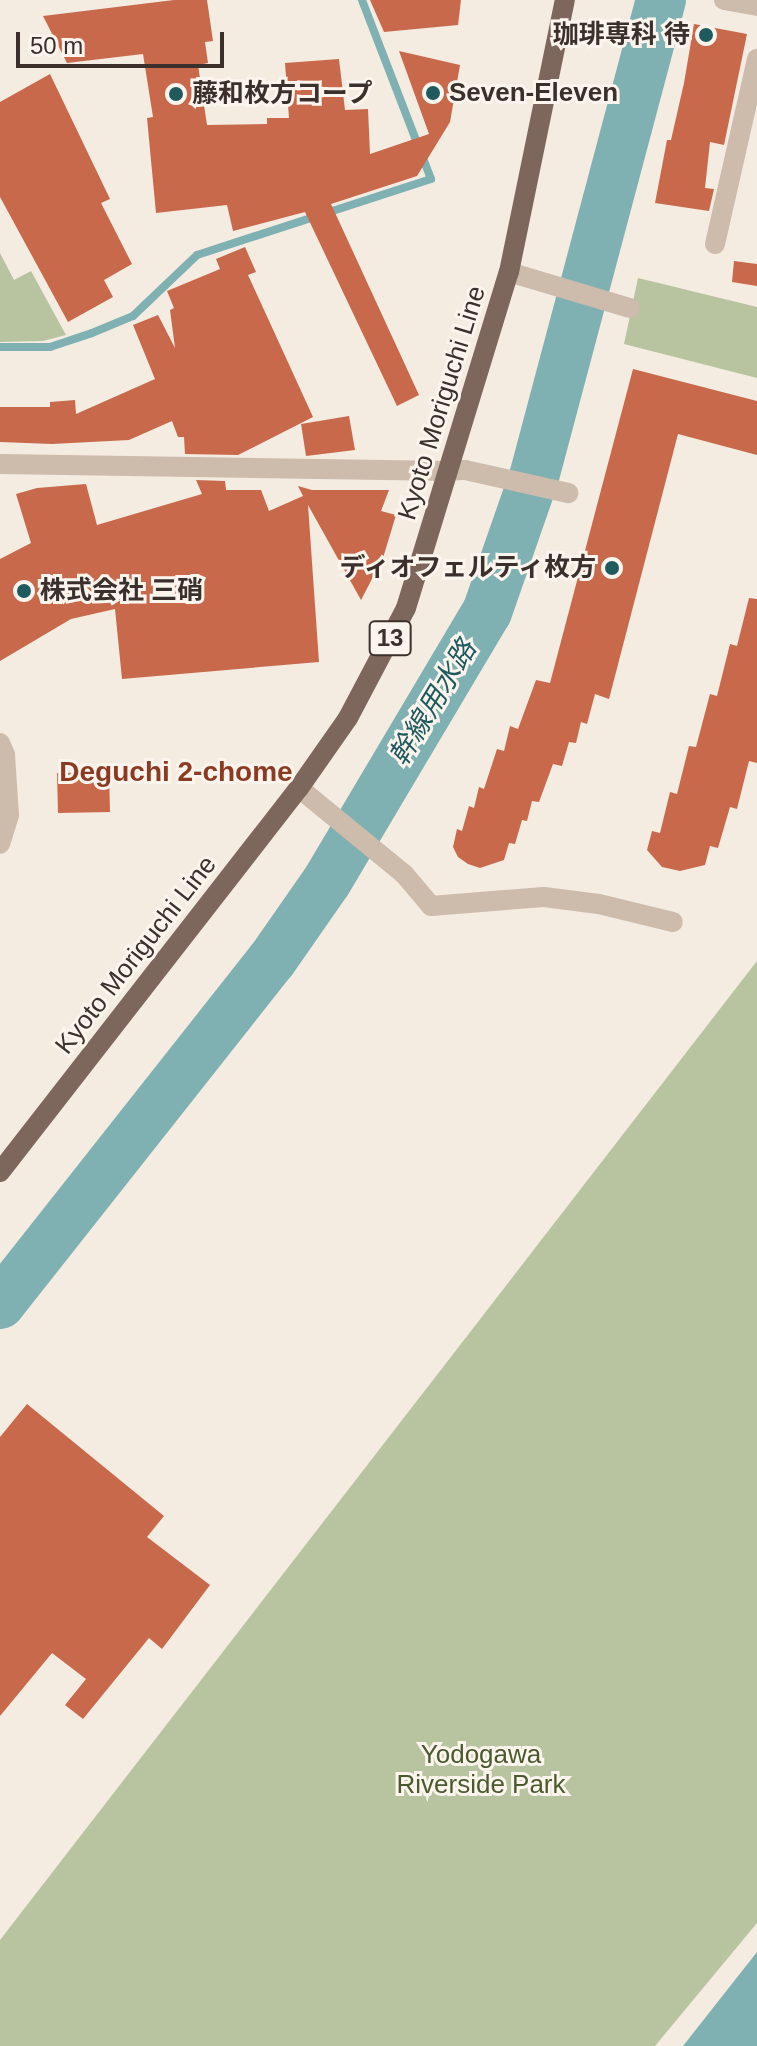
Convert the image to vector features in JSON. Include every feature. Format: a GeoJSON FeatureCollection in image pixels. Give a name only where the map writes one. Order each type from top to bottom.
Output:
{"type":"FeatureCollection","features":[{"type":"Feature","properties":{"kind":"main road","name":"Kyoto Moriguchi Line"},"geometry":{"type":"LineString","coordinates":[[0,1172],[307,795],[406,608],[457,470],[517,274],[565,0]]}},
{"type":"Feature","properties":{"kind":"street"},"geometry":{"type":"LineString","coordinates":[[724,0],[757,6]]}},
{"type":"Feature","properties":{"kind":"street"},"geometry":{"type":"LineString","coordinates":[[715,244],[757,59]]}},
{"type":"Feature","properties":{"kind":"street"},"geometry":{"type":"LineString","coordinates":[[517,274],[630,308]]}},
{"type":"Feature","properties":{"kind":"street"},"geometry":{"type":"LineString","coordinates":[[0,464],[457,470],[568,493]]}},
{"type":"Feature","properties":{"kind":"street"},"geometry":{"type":"LineString","coordinates":[[0,743],[5,755],[9,815],[0,844]]}},
{"type":"Feature","properties":{"kind":"street"},"geometry":{"type":"LineString","coordinates":[[307,795],[404,874],[431,906],[544,897],[599,904],[673,922]]}},
{"type":"Feature","properties":{"kind":"green space"},"geometry":{"type":"Polygon","coordinates":[[[0,253],[14,280],[31,271],[66,335],[43,341],[0,342],[0,253]]]}},
{"type":"Feature","properties":{"kind":"green space"},"geometry":{"type":"Polygon","coordinates":[[[638,278],[757,307],[757,378],[624,344],[638,278]]]}},
{"type":"Feature","properties":{"kind":"green space","name":"Yodogawa Riverside Park"},"geometry":{"type":"Polygon","coordinates":[[[757,961],[757,1923],[655,2046],[0,2046],[0,1940],[757,961]]]}},
{"type":"Feature","properties":{"kind":"water"},"geometry":{"type":"Polygon","coordinates":[[[757,1952],[757,2046],[683,2046],[757,1952]]]}},
{"type":"Feature","properties":{"kind":"building"},"geometry":{"type":"Polygon","coordinates":[[[174,0],[207,0],[213,41],[205,42],[208,63],[198,65],[207,125],[267,124],[267,118],[289,118],[285,63],[339,59],[345,110],[368,109],[370,154],[429,134],[399,51],[460,65],[450,122],[417,176],[331,204],[419,395],[397,406],[305,212],[233,231],[227,205],[156,213],[147,118],[153,117],[143,54],[67,63],[43,16],[174,0]]]}},
{"type":"Feature","properties":{"kind":"building"},"geometry":{"type":"Polygon","coordinates":[[[370,0],[461,0],[458,25],[384,32],[370,0]]]}},
{"type":"Feature","properties":{"kind":"building"},"geometry":{"type":"Polygon","coordinates":[[[694,24],[747,34],[724,145],[710,142],[705,188],[714,189],[709,211],[655,203],[667,140],[671,140],[684,83],[694,24]]]}},
{"type":"Feature","properties":{"kind":"building"},"geometry":{"type":"Polygon","coordinates":[[[50,74],[110,199],[101,203],[132,264],[104,280],[113,297],[68,322],[0,197],[0,102],[50,74]]]}},
{"type":"Feature","properties":{"kind":"building"},"geometry":{"type":"Polygon","coordinates":[[[245,247],[256,272],[248,275],[313,417],[238,455],[185,454],[184,437],[178,437],[172,421],[129,440],[52,444],[0,442],[0,407],[50,407],[50,402],[75,400],[76,414],[155,379],[133,325],[158,315],[175,348],[170,310],[174,308],[167,291],[220,269],[216,259],[245,247]]]}},
{"type":"Feature","properties":{"kind":"building"},"geometry":{"type":"Polygon","coordinates":[[[734,261],[757,264],[757,286],[732,282],[734,261]]]}},
{"type":"Feature","properties":{"kind":"building","name":"ディオフェルティ枚方"},"geometry":{"type":"Polygon","coordinates":[[[633,369],[757,401],[757,455],[678,434],[609,699],[595,694],[587,724],[581,722],[576,743],[569,742],[562,766],[553,764],[539,802],[532,801],[527,821],[522,820],[515,844],[509,843],[504,860],[480,868],[458,857],[453,847],[457,829],[462,831],[469,806],[474,808],[479,787],[484,789],[497,749],[504,751],[510,726],[518,729],[536,680],[550,683],[633,369]]]}},
{"type":"Feature","properties":{"kind":"building"},"geometry":{"type":"Polygon","coordinates":[[[349,416],[355,450],[306,456],[301,424],[349,416]]]}},
{"type":"Feature","properties":{"kind":"building"},"geometry":{"type":"Polygon","coordinates":[[[196,480],[225,481],[226,490],[261,490],[269,511],[303,496],[298,486],[312,490],[389,490],[381,511],[396,515],[383,558],[361,600],[308,505],[319,662],[122,679],[115,609],[71,619],[0,661],[0,559],[31,543],[16,494],[37,488],[86,484],[97,525],[202,494],[196,480]]]}},
{"type":"Feature","properties":{"kind":"building"},"geometry":{"type":"Polygon","coordinates":[[[749,598],[757,599],[757,763],[749,761],[737,809],[730,807],[718,848],[710,846],[705,865],[680,871],[662,867],[647,850],[652,831],[660,833],[670,792],[677,794],[689,746],[696,747],[710,694],[717,696],[730,644],[737,646],[749,598]]]}},
{"type":"Feature","properties":{"kind":"building"},"geometry":{"type":"Polygon","coordinates":[[[109,772],[110,812],[58,813],[57,773],[109,772]]]}},
{"type":"Feature","properties":{"kind":"building"},"geometry":{"type":"Polygon","coordinates":[[[27,1404],[164,1516],[147,1537],[210,1585],[162,1649],[149,1638],[83,1719],[65,1705],[86,1679],[52,1653],[0,1716],[0,1437],[27,1404]]]}},
{"type":"Feature","properties":{"kind":"waterway"},"geometry":{"type":"LineString","coordinates":[[0,347],[50,347],[92,333],[133,316],[197,255],[431,179],[362,0]]}},
{"type":"Feature","properties":{"kind":"waterway","name":"幹線用水路"},"geometry":{"type":"LineString","coordinates":[[0,1304],[272,960],[327,881],[487,612],[534,477],[661,0]]}},
{"type":"Feature","properties":{"kind":"waterway"},"geometry":{"type":"LineString","coordinates":[[0,1279],[12,1289]]}},
{"type":"Feature","properties":{"kind":"place","name":"珈琲専科 待"},"geometry":{"type":"Point","coordinates":[706,35]}},
{"type":"Feature","properties":{"kind":"place","name":"Seven-Eleven"},"geometry":{"type":"Point","coordinates":[433,93]}},
{"type":"Feature","properties":{"kind":"place","name":"藤和枚方コープ"},"geometry":{"type":"Point","coordinates":[176,94]}},
{"type":"Feature","properties":{"kind":"place","name":"ディオフェルティ枚方"},"geometry":{"type":"Point","coordinates":[612,568]}},
{"type":"Feature","properties":{"kind":"place","name":"株式会社 三硝"},"geometry":{"type":"Point","coordinates":[24,591]}},
{"type":"Feature","properties":{"kind":"district","name":"Deguchi 2-chome"},"geometry":{"type":"Point","coordinates":[176,772]}}]}
